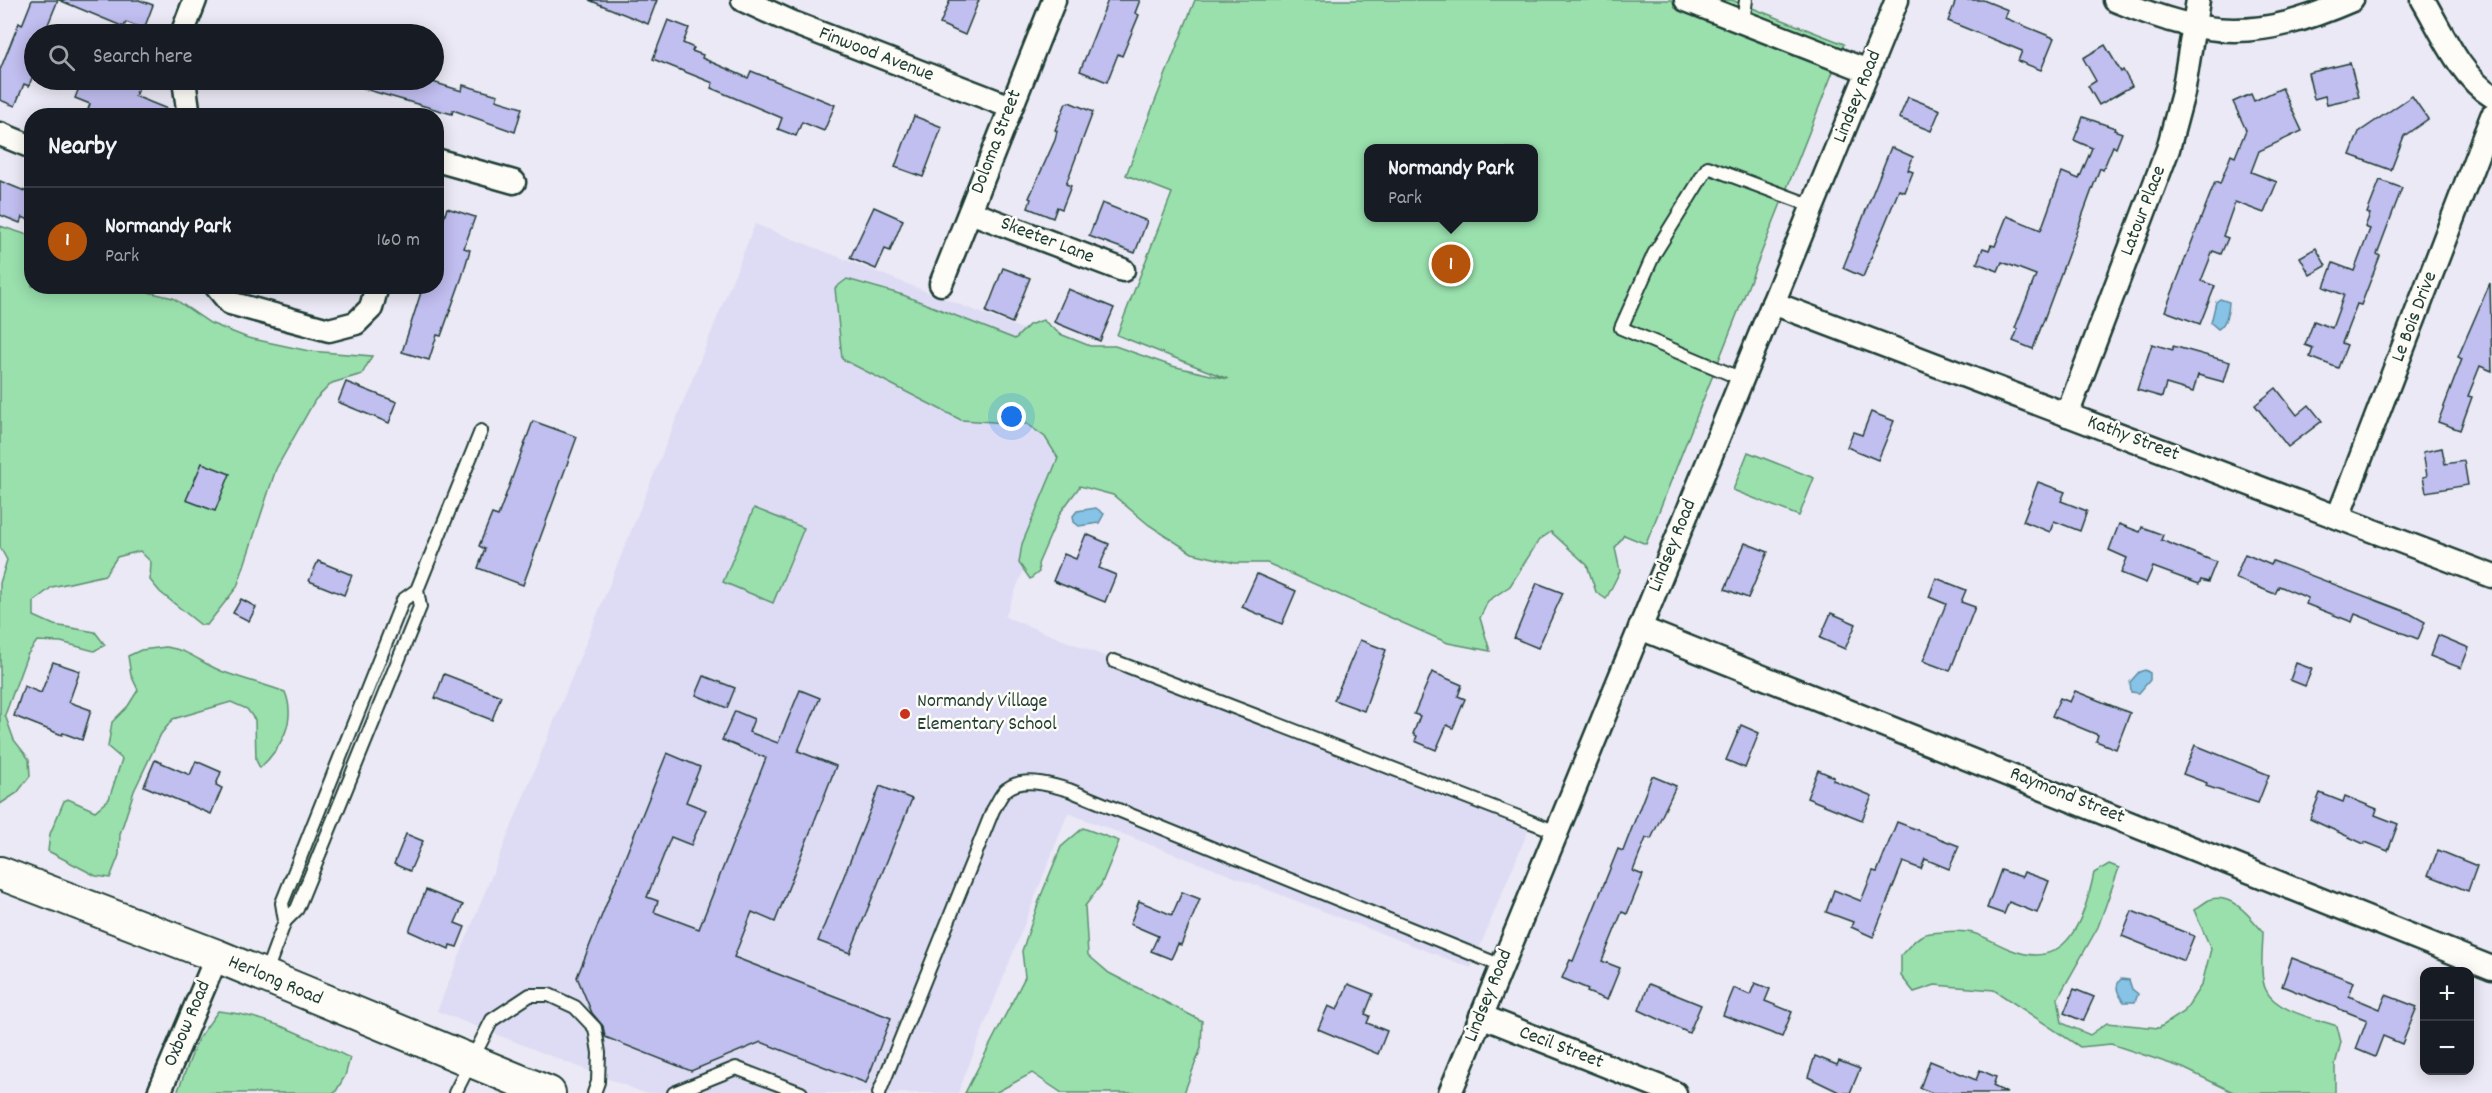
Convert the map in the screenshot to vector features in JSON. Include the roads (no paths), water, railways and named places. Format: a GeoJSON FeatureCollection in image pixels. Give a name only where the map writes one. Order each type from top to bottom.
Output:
{"type":"FeatureCollection","features":[{"type":"Feature","properties":{"kind":"street"},"geometry":{"type":"LineString","coordinates":[[186,24],[195,0]]}},
{"type":"Feature","properties":{"kind":"street","name":"Finwood Avenue"},"geometry":{"type":"LineString","coordinates":[[743,0],[791,22],[1011,107]]}},
{"type":"Feature","properties":{"kind":"street","name":"Doloma Street"},"geometry":{"type":"LineString","coordinates":[[941,284],[1054,0]]}},
{"type":"Feature","properties":{"kind":"street"},"geometry":{"type":"LineString","coordinates":[[1686,0],[1745,11],[1868,71]]}},
{"type":"Feature","properties":{"kind":"street","name":"Lindsey Road"},"geometry":{"type":"LineString","coordinates":[[1450,1093],[1897,0]]}},
{"type":"Feature","properties":{"kind":"street"},"geometry":{"type":"LineString","coordinates":[[2115,0],[2155,16],[2194,26],[2259,30],[2315,16],[2352,0]]}},
{"type":"Feature","properties":{"kind":"street","name":"Latour Place"},"geometry":{"type":"LineString","coordinates":[[2067,415],[2168,149],[2183,93],[2198,0]]}},
{"type":"Feature","properties":{"kind":"street"},"geometry":{"type":"LineString","coordinates":[[2423,0],[2457,58],[2479,86],[2492,96]]}},
{"type":"Feature","properties":{"kind":"street"},"geometry":{"type":"LineString","coordinates":[[185,90],[188,108]]}},
{"type":"Feature","properties":{"kind":"street","name":"Le Bois Drive"},"geometry":{"type":"LineString","coordinates":[[2338,517],[2492,116]]}},
{"type":"Feature","properties":{"kind":"street"},"geometry":{"type":"LineString","coordinates":[[0,134],[24,144]]}},
{"type":"Feature","properties":{"kind":"street"},"geometry":{"type":"LineString","coordinates":[[444,162],[514,182]]}},
{"type":"Feature","properties":{"kind":"street","name":"Skeeter Lane"},"geometry":{"type":"LineString","coordinates":[[970,212],[1123,270]]}},
{"type":"Feature","properties":{"kind":"street"},"geometry":{"type":"LineString","coordinates":[[223,294],[230,303],[329,330],[356,323],[371,308],[375,294]]}},
{"type":"Feature","properties":{"kind":"street","name":"Kathy Street"},"geometry":{"type":"LineString","coordinates":[[1773,303],[2492,576]]}},
{"type":"Feature","properties":{"kind":"street","name":"Raymond Street"},"geometry":{"type":"LineString","coordinates":[[1640,628],[2197,848],[2492,968]]}},
{"type":"Feature","properties":{"kind":"street","name":"Herlong Road"},"geometry":{"type":"LineString","coordinates":[[0,873],[217,956],[471,1063],[549,1093]]}},
{"type":"Feature","properties":{"kind":"street","name":"Oxbow Road"},"geometry":{"type":"LineString","coordinates":[[159,1093],[217,956]]}},
{"type":"Feature","properties":{"kind":"street","name":"Cecil Street"},"geometry":{"type":"LineString","coordinates":[[1481,1016],[1675,1093]]}},
{"type":"Feature","properties":{"kind":"lane"},"geometry":{"type":"LineString","coordinates":[[1742,379],[1621,328],[1654,254],[1680,208],[1708,167],[1813,206]]}},
{"type":"Feature","properties":{"kind":"lane"},"geometry":{"type":"LineString","coordinates":[[285,921],[282,903],[296,866],[403,600],[417,590],[482,431]]}},
{"type":"Feature","properties":{"kind":"lane"},"geometry":{"type":"LineString","coordinates":[[265,976],[285,921],[297,909],[420,606],[417,590]]}},
{"type":"Feature","properties":{"kind":"lane"},"geometry":{"type":"LineString","coordinates":[[1114,661],[1557,832]]}},
{"type":"Feature","properties":{"kind":"lane"},"geometry":{"type":"LineString","coordinates":[[879,1093],[993,810],[1007,789],[1026,783],[1042,783],[1069,789],[1502,966]]}},
{"type":"Feature","properties":{"kind":"lane"},"geometry":{"type":"LineString","coordinates":[[454,1093],[492,1020],[530,995],[549,994],[575,1008],[594,1028],[599,1053],[598,1082],[594,1093]]}},
{"type":"Feature","properties":{"kind":"lane"},"geometry":{"type":"LineString","coordinates":[[674,1093],[736,1068],[801,1093]]}},
{"type":"Feature","properties":{"kind":"water"},"geometry":{"type":"Polygon","coordinates":[[[2220,299],[2229,302],[2229,305],[2225,321],[2218,329],[2211,323],[2216,302],[2220,299]]]}},
{"type":"Feature","properties":{"kind":"water"},"geometry":{"type":"Polygon","coordinates":[[[1096,508],[1104,514],[1099,523],[1079,526],[1074,522],[1073,516],[1077,511],[1096,508]]]}},
{"type":"Feature","properties":{"kind":"water"},"geometry":{"type":"Polygon","coordinates":[[[2145,670],[2150,673],[2150,680],[2139,693],[2131,692],[2130,682],[2139,672],[2145,670]]]}},
{"type":"Feature","properties":{"kind":"water"},"geometry":{"type":"Polygon","coordinates":[[[2121,979],[2129,980],[2132,989],[2138,994],[2135,1002],[2124,1002],[2120,997],[2117,985],[2121,979]]]}},
{"type":"Feature","properties":{"kind":"place","name":"Normandy Park"},"geometry":{"type":"Point","coordinates":[1451,264]}},
{"type":"Feature","properties":{"kind":"place","name":"Normandy Village Elementary School"},"geometry":{"type":"Point","coordinates":[905,714]}}]}
